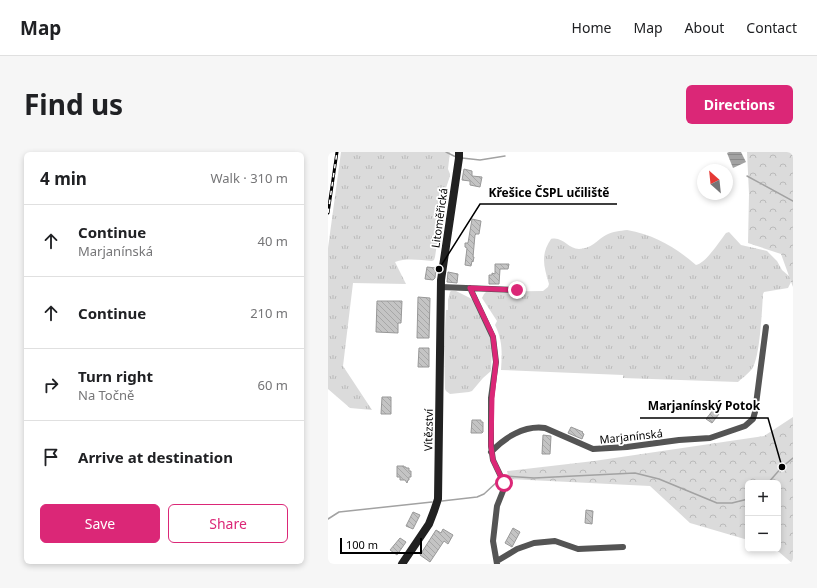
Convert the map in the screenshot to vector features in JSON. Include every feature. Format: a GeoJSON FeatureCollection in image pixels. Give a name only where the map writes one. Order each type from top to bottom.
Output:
{"type":"FeatureCollection","features":[{"type":"Feature","properties":{"kind":"main road","name":"Litoměřická"},"geometry":{"type":"LineString","coordinates":[[441,287],[459,155]]}},
{"type":"Feature","properties":{"kind":"main road","name":"Vítězství"},"geometry":{"type":"LineString","coordinates":[[402,564],[429,524],[438,499],[441,287]]}},
{"type":"Feature","properties":{"kind":"street"},"geometry":{"type":"LineString","coordinates":[[441,287],[517,290]]}},
{"type":"Feature","properties":{"kind":"street"},"geometry":{"type":"LineString","coordinates":[[470,288],[493,336],[496,362],[492,398],[491,452],[493,460],[504,483],[503,491],[497,506],[493,541],[497,562],[517,549],[534,543],[555,542],[578,549],[623,547]]}},
{"type":"Feature","properties":{"kind":"street","name":"Marjanínská"},"geometry":{"type":"LineString","coordinates":[[491,452],[498,444],[516,432],[538,427],[545,428],[593,449],[627,448],[679,440],[710,438],[745,426],[753,419],[755,412],[766,327]]}},
{"type":"Feature","properties":{"kind":"green space"},"geometry":{"type":"Polygon","coordinates":[[[341,152],[450,152],[448,169],[450,176],[445,191],[434,260],[408,260],[395,262],[406,284],[353,283],[343,366],[372,410],[350,408],[328,389],[328,248],[341,152]]]}},
{"type":"Feature","properties":{"kind":"green space"},"geometry":{"type":"Polygon","coordinates":[[[747,152],[793,152],[793,287],[781,254],[748,243],[749,194],[747,152]]]}},
{"type":"Feature","properties":{"kind":"green space"},"geometry":{"type":"Polygon","coordinates":[[[627,230],[647,235],[672,247],[696,265],[708,256],[726,233],[729,232],[741,245],[767,251],[777,261],[782,270],[790,277],[791,282],[788,288],[764,292],[763,294],[759,345],[752,369],[738,382],[623,378],[623,375],[501,370],[502,353],[501,342],[495,325],[497,321],[482,298],[484,294],[486,292],[543,291],[548,287],[549,284],[544,256],[545,250],[551,239],[559,239],[572,247],[583,249],[609,234],[616,231],[627,230]]]}},
{"type":"Feature","properties":{"kind":"green space"},"geometry":{"type":"Polygon","coordinates":[[[451,291],[456,291],[475,302],[490,333],[492,349],[491,371],[472,391],[450,394],[445,389],[444,349],[446,310],[448,310],[448,300],[451,291]]]}},
{"type":"Feature","properties":{"kind":"green space"},"geometry":{"type":"Polygon","coordinates":[[[793,417],[793,564],[779,552],[781,552],[781,480],[745,480],[745,539],[690,523],[650,486],[509,479],[507,471],[594,461],[764,436],[793,417]]]}},
{"type":"Feature","properties":{"kind":"shaded area"},"geometry":{"type":"Polygon","coordinates":[[[741,152],[746,162],[733,168],[733,164],[731,164],[727,153],[741,152]]]}},
{"type":"Feature","properties":{"kind":"building"},"geometry":{"type":"Polygon","coordinates":[[[464,169],[472,171],[472,176],[482,177],[480,187],[470,185],[470,181],[462,180],[464,169]]]}},
{"type":"Feature","properties":{"kind":"building"},"geometry":{"type":"Polygon","coordinates":[[[472,219],[481,221],[479,234],[475,235],[474,257],[471,266],[465,265],[467,248],[465,247],[465,243],[468,243],[472,219]]]}},
{"type":"Feature","properties":{"kind":"building"},"geometry":{"type":"Polygon","coordinates":[[[495,264],[509,264],[508,269],[500,269],[499,284],[489,284],[489,275],[492,275],[492,273],[495,274],[495,264]]]}},
{"type":"Feature","properties":{"kind":"building"},"geometry":{"type":"Polygon","coordinates":[[[427,267],[436,268],[435,278],[433,280],[425,279],[427,267]]]}},
{"type":"Feature","properties":{"kind":"building"},"geometry":{"type":"Polygon","coordinates":[[[448,272],[458,274],[457,283],[447,282],[448,272]]]}},
{"type":"Feature","properties":{"kind":"building"},"geometry":{"type":"Polygon","coordinates":[[[418,297],[430,298],[429,338],[417,338],[418,297]]]}},
{"type":"Feature","properties":{"kind":"building"},"geometry":{"type":"Polygon","coordinates":[[[377,301],[402,301],[401,323],[398,323],[398,333],[376,332],[377,301]]]}},
{"type":"Feature","properties":{"kind":"building"},"geometry":{"type":"Polygon","coordinates":[[[419,348],[429,348],[429,367],[418,367],[419,348]]]}},
{"type":"Feature","properties":{"kind":"building"},"geometry":{"type":"Polygon","coordinates":[[[382,397],[391,397],[391,414],[381,414],[382,397]]]}},
{"type":"Feature","properties":{"kind":"building"},"geometry":{"type":"Polygon","coordinates":[[[713,410],[719,414],[712,423],[706,419],[713,410]]]}},
{"type":"Feature","properties":{"kind":"building"},"geometry":{"type":"Polygon","coordinates":[[[472,420],[481,420],[481,422],[483,422],[482,433],[471,433],[472,420]]]}},
{"type":"Feature","properties":{"kind":"building"},"geometry":{"type":"Polygon","coordinates":[[[571,427],[583,432],[582,433],[584,434],[582,439],[568,433],[571,427]]]}},
{"type":"Feature","properties":{"kind":"building"},"geometry":{"type":"Polygon","coordinates":[[[543,435],[551,436],[550,454],[542,454],[543,435]]]}},
{"type":"Feature","properties":{"kind":"building"},"geometry":{"type":"Polygon","coordinates":[[[397,466],[404,466],[409,468],[409,471],[411,471],[411,477],[409,477],[407,483],[405,480],[400,480],[400,477],[397,477],[397,466]]]}},
{"type":"Feature","properties":{"kind":"building"},"geometry":{"type":"Polygon","coordinates":[[[586,510],[593,511],[592,524],[585,523],[586,510]]]}},
{"type":"Feature","properties":{"kind":"building"},"geometry":{"type":"Polygon","coordinates":[[[413,512],[420,515],[413,529],[406,526],[413,512]]]}},
{"type":"Feature","properties":{"kind":"building"},"geometry":{"type":"Polygon","coordinates":[[[513,528],[520,532],[512,547],[505,543],[513,528]]]}},
{"type":"Feature","properties":{"kind":"building"},"geometry":{"type":"Polygon","coordinates":[[[443,529],[453,535],[448,544],[444,541],[430,562],[420,555],[436,530],[441,533],[443,529]]]}},
{"type":"Feature","properties":{"kind":"building"},"geometry":{"type":"Polygon","coordinates":[[[400,538],[406,542],[397,555],[390,550],[400,538]]]}},
{"type":"Feature","properties":{"kind":"waterway"},"geometry":{"type":"LineString","coordinates":[[446,152],[456,157]]}},
{"type":"Feature","properties":{"kind":"waterway"},"geometry":{"type":"LineString","coordinates":[[462,158],[480,160],[505,156]]}},
{"type":"Feature","properties":{"kind":"waterway"},"geometry":{"type":"LineString","coordinates":[[747,176],[793,201]]}},
{"type":"Feature","properties":{"kind":"waterway"},"geometry":{"type":"LineString","coordinates":[[771,480],[782,467],[793,458]]}},
{"type":"Feature","properties":{"kind":"waterway"},"geometry":{"type":"LineString","coordinates":[[503,476],[534,478],[635,473],[659,479],[717,503],[732,503],[745,500]]}},
{"type":"Feature","properties":{"kind":"waterway"},"geometry":{"type":"LineString","coordinates":[[442,501],[477,497],[484,494],[498,481]]}},
{"type":"Feature","properties":{"kind":"waterway"},"geometry":{"type":"LineString","coordinates":[[328,519],[339,512],[432,502]]}},
{"type":"Feature","properties":{"kind":"railway"},"geometry":{"type":"LineString","coordinates":[[328,213],[337,152]]}},
{"type":"Feature","properties":{"kind":"place","name":"Křešice ČSPL učiliště"},"geometry":{"type":"Point","coordinates":[439,269]}},
{"type":"Feature","properties":{"kind":"place","name":"Marjanínský Potok"},"geometry":{"type":"Point","coordinates":[782,467]}},
{"type":"Feature","properties":{"kind":"route"},"geometry":{"type":"LineString","coordinates":[[504,483],[493,460],[491,452],[492,398],[496,362],[493,336],[470,288],[517,290]]}}]}
